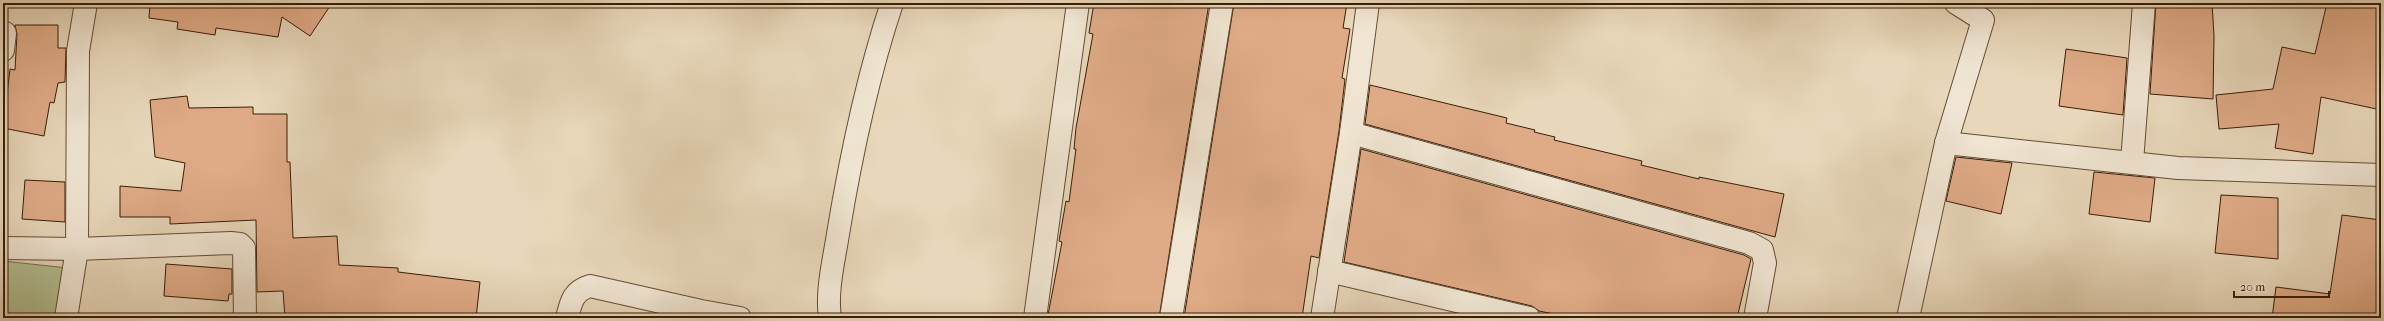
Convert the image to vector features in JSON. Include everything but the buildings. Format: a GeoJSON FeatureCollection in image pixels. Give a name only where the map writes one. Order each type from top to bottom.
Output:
{"type":"FeatureCollection","features":[{"type":"Feature","properties":{"kind":"street"},"geometry":{"type":"LineString","coordinates":[[66,318],[77,249],[78,51],[86,3]]}},
{"type":"Feature","properties":{"kind":"street"},"geometry":{"type":"LineString","coordinates":[[830,318],[831,276],[852,152],[878,46],[892,3]]}},
{"type":"Feature","properties":{"kind":"street"},"geometry":{"type":"LineString","coordinates":[[1035,318],[1078,3]]}},
{"type":"Feature","properties":{"kind":"street"},"geometry":{"type":"LineString","coordinates":[[1172,318],[1222,3]]}},
{"type":"Feature","properties":{"kind":"street"},"geometry":{"type":"LineString","coordinates":[[1322,318],[1351,133],[1368,3]]}},
{"type":"Feature","properties":{"kind":"street"},"geometry":{"type":"LineString","coordinates":[[1908,318],[1946,143],[1983,20],[1956,3]]}},
{"type":"Feature","properties":{"kind":"street"},"geometry":{"type":"LineString","coordinates":[[2132,162],[2144,3]]}},
{"type":"Feature","properties":{"kind":"street"},"geometry":{"type":"LineString","coordinates":[[1351,133],[1750,244],[1762,250],[1765,263],[1755,318]]}},
{"type":"Feature","properties":{"kind":"street"},"geometry":{"type":"LineString","coordinates":[[1946,143],[2178,168],[2381,175]]}},
{"type":"Feature","properties":{"kind":"street"},"geometry":{"type":"LineString","coordinates":[[3,248],[77,249],[232,243],[240,244],[244,248],[245,318]]}},
{"type":"Feature","properties":{"kind":"street"},"geometry":{"type":"LineString","coordinates":[[1329,271],[1529,318]]}},
{"type":"Feature","properties":{"kind":"street"},"geometry":{"type":"LineString","coordinates":[[567,318],[574,296],[579,289],[590,286],[700,315],[740,318]]}},
{"type":"Feature","properties":{"kind":"green space"},"geometry":{"type":"Polygon","coordinates":[[[3,261],[77,269],[68,318],[3,318],[3,261]]]}}]}
